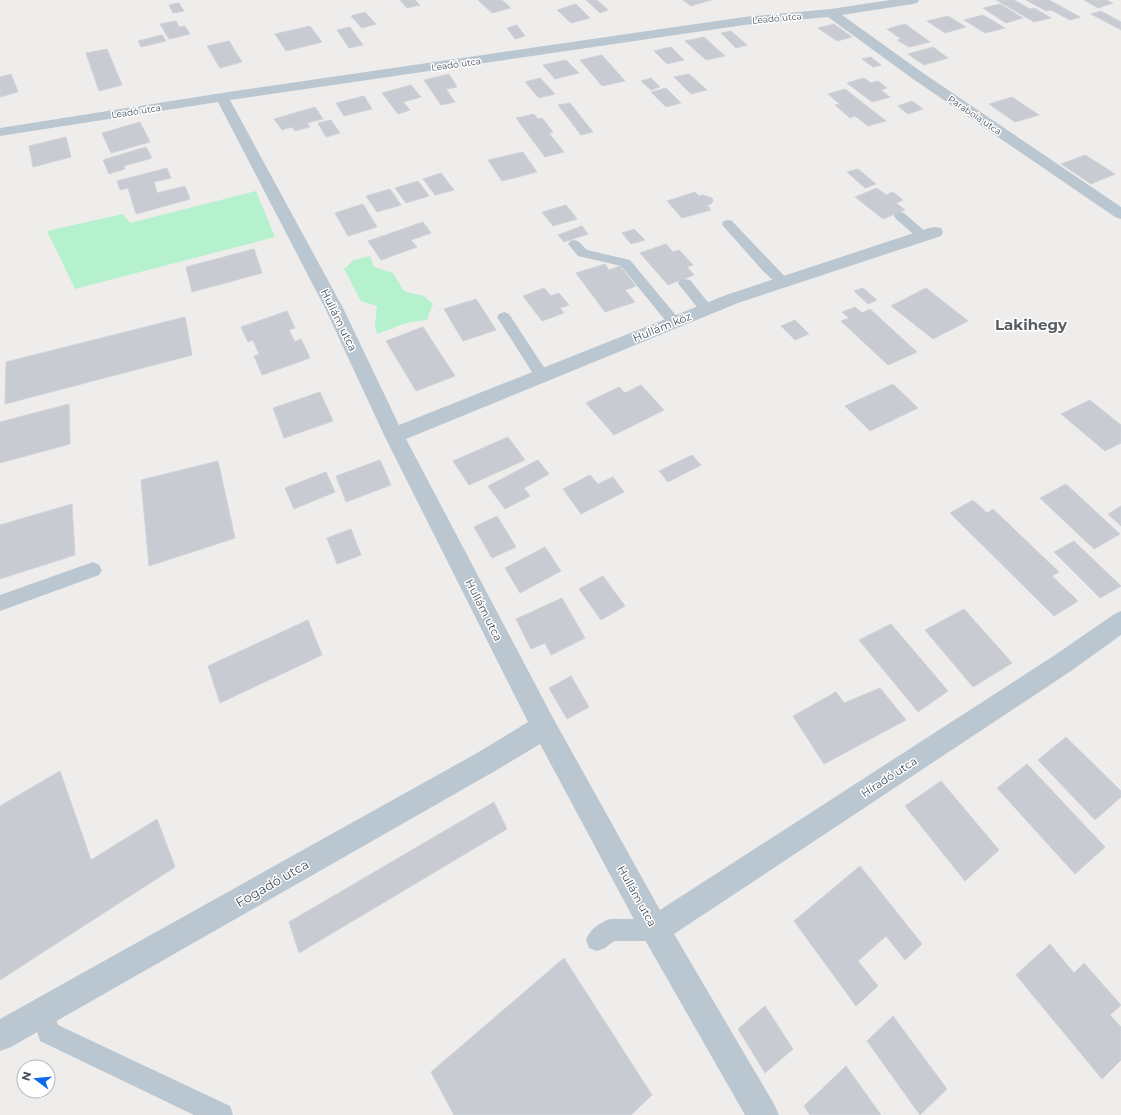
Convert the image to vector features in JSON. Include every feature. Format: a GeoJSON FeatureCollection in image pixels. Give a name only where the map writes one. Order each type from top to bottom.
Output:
{"type":"FeatureCollection","features":[{"type":"Feature","properties":{"kind":"street","name":"Leadó utca"},"geometry":{"type":"LineString","coordinates":[[0,132],[222,97],[744,21],[831,13],[913,0]]}},
{"type":"Feature","properties":{"kind":"street","name":"Parabola utca"},"geometry":{"type":"LineString","coordinates":[[831,13],[918,76],[1121,214]]}},
{"type":"Feature","properties":{"kind":"street","name":"Hullám utca"},"geometry":{"type":"LineString","coordinates":[[222,97],[334,308],[394,435],[544,727],[655,930],[763,1115]]}},
{"type":"Feature","properties":{"kind":"street","name":"Hullám köz"},"geometry":{"type":"LineString","coordinates":[[394,435],[732,299],[929,234]]}},
{"type":"Feature","properties":{"kind":"street","name":"Híradó utca"},"geometry":{"type":"LineString","coordinates":[[655,930],[1063,663],[1121,622]]}},
{"type":"Feature","properties":{"kind":"street","name":"Fogadó utca"},"geometry":{"type":"LineString","coordinates":[[0,1036],[486,762],[544,727]]}},
{"type":"Feature","properties":{"kind":"lane"},"geometry":{"type":"LineString","coordinates":[[900,216],[929,234]]}},
{"type":"Feature","properties":{"kind":"lane"},"geometry":{"type":"LineString","coordinates":[[728,224],[768,268],[784,283]]}},
{"type":"Feature","properties":{"kind":"lane"},"geometry":{"type":"LineString","coordinates":[[574,244],[583,253],[625,263],[674,322]]}},
{"type":"Feature","properties":{"kind":"lane"},"geometry":{"type":"LineString","coordinates":[[685,282],[706,309]]}},
{"type":"Feature","properties":{"kind":"lane"},"geometry":{"type":"LineString","coordinates":[[504,316],[542,376]]}},
{"type":"Feature","properties":{"kind":"lane"},"geometry":{"type":"LineString","coordinates":[[0,603],[93,570]]}},
{"type":"Feature","properties":{"kind":"lane"},"geometry":{"type":"LineString","coordinates":[[597,940],[610,930],[655,930]]}},
{"type":"Feature","properties":{"kind":"lane"},"geometry":{"type":"LineString","coordinates":[[43,1013],[48,1033],[221,1115]]}},
{"type":"Feature","properties":{"kind":"green space"},"geometry":{"type":"Polygon","coordinates":[[[256,191],[275,237],[75,289],[47,231],[123,214],[130,223],[256,191]]]}},
{"type":"Feature","properties":{"kind":"green space"},"geometry":{"type":"Polygon","coordinates":[[[370,256],[374,267],[393,273],[404,291],[424,296],[433,304],[427,320],[406,323],[377,334],[375,325],[377,306],[361,301],[344,269],[354,260],[370,256]]]}},
{"type":"Feature","properties":{"kind":"building"},"geometry":{"type":"Polygon","coordinates":[[[400,0],[415,0],[420,5],[407,8],[400,0]]]}},
{"type":"Feature","properties":{"kind":"building"},"geometry":{"type":"Polygon","coordinates":[[[478,0],[502,0],[511,8],[492,13],[478,0]]]}},
{"type":"Feature","properties":{"kind":"building"},"geometry":{"type":"Polygon","coordinates":[[[586,0],[597,0],[608,10],[600,13],[586,0]]]}},
{"type":"Feature","properties":{"kind":"building"},"geometry":{"type":"Polygon","coordinates":[[[683,0],[711,0],[691,6],[683,0]]]}},
{"type":"Feature","properties":{"kind":"building"},"geometry":{"type":"Polygon","coordinates":[[[996,0],[1014,0],[1030,9],[1034,8],[1051,18],[1034,22],[996,0]]]}},
{"type":"Feature","properties":{"kind":"building"},"geometry":{"type":"Polygon","coordinates":[[[1026,0],[1049,0],[1080,17],[1070,20],[1051,10],[1046,11],[1026,0]]]}},
{"type":"Feature","properties":{"kind":"building"},"geometry":{"type":"Polygon","coordinates":[[[1084,0],[1106,0],[1113,3],[1098,8],[1084,0]]]}},
{"type":"Feature","properties":{"kind":"building"},"geometry":{"type":"Polygon","coordinates":[[[179,3],[184,11],[173,13],[169,5],[179,3]]]}},
{"type":"Feature","properties":{"kind":"building"},"geometry":{"type":"Polygon","coordinates":[[[576,4],[590,18],[571,23],[557,10],[576,4]]]}},
{"type":"Feature","properties":{"kind":"building"},"geometry":{"type":"Polygon","coordinates":[[[1000,4],[1023,18],[1006,23],[983,8],[1000,4]]]}},
{"type":"Feature","properties":{"kind":"building"},"geometry":{"type":"Polygon","coordinates":[[[1101,11],[1121,22],[1121,30],[1091,14],[1101,11]]]}},
{"type":"Feature","properties":{"kind":"building"},"geometry":{"type":"Polygon","coordinates":[[[365,12],[376,24],[362,28],[351,16],[365,12]]]}},
{"type":"Feature","properties":{"kind":"building"},"geometry":{"type":"Polygon","coordinates":[[[983,15],[1005,28],[985,33],[964,20],[983,15]]]}},
{"type":"Feature","properties":{"kind":"building"},"geometry":{"type":"Polygon","coordinates":[[[948,16],[966,27],[945,33],[927,21],[948,16]]]}},
{"type":"Feature","properties":{"kind":"building"},"geometry":{"type":"Polygon","coordinates":[[[176,21],[179,27],[185,26],[190,34],[169,39],[160,24],[176,21]]]}},
{"type":"Feature","properties":{"kind":"building"},"geometry":{"type":"Polygon","coordinates":[[[834,24],[852,37],[837,41],[818,28],[834,24]]]}},
{"type":"Feature","properties":{"kind":"building"},"geometry":{"type":"Polygon","coordinates":[[[905,24],[930,42],[909,47],[897,40],[901,39],[887,29],[905,24]]]}},
{"type":"Feature","properties":{"kind":"building"},"geometry":{"type":"Polygon","coordinates":[[[517,25],[525,36],[515,39],[507,28],[517,25]]]}},
{"type":"Feature","properties":{"kind":"building"},"geometry":{"type":"Polygon","coordinates":[[[310,26],[322,42],[286,51],[275,34],[310,26]]]}},
{"type":"Feature","properties":{"kind":"building"},"geometry":{"type":"Polygon","coordinates":[[[350,27],[363,45],[349,48],[337,30],[350,27]]]}},
{"type":"Feature","properties":{"kind":"building"},"geometry":{"type":"Polygon","coordinates":[[[731,31],[747,45],[736,48],[721,33],[731,31]]]}},
{"type":"Feature","properties":{"kind":"building"},"geometry":{"type":"Polygon","coordinates":[[[162,35],[166,41],[141,47],[138,41],[162,35]]]}},
{"type":"Feature","properties":{"kind":"building"},"geometry":{"type":"Polygon","coordinates":[[[704,37],[725,56],[706,60],[685,41],[704,37]]]}},
{"type":"Feature","properties":{"kind":"building"},"geometry":{"type":"Polygon","coordinates":[[[229,41],[242,62],[220,68],[207,46],[229,41]]]}},
{"type":"Feature","properties":{"kind":"building"},"geometry":{"type":"Polygon","coordinates":[[[671,47],[684,60],[667,64],[654,51],[671,47]]]}},
{"type":"Feature","properties":{"kind":"building"},"geometry":{"type":"Polygon","coordinates":[[[933,47],[948,58],[924,65],[908,54],[933,47]]]}},
{"type":"Feature","properties":{"kind":"building"},"geometry":{"type":"Polygon","coordinates":[[[107,49],[122,85],[99,91],[86,53],[107,49]]]}},
{"type":"Feature","properties":{"kind":"building"},"geometry":{"type":"Polygon","coordinates":[[[602,55],[625,81],[602,86],[580,60],[602,55]]]}},
{"type":"Feature","properties":{"kind":"building"},"geometry":{"type":"Polygon","coordinates":[[[871,57],[881,65],[873,67],[862,59],[871,57]]]}},
{"type":"Feature","properties":{"kind":"building"},"geometry":{"type":"Polygon","coordinates":[[[566,60],[579,73],[555,79],[543,65],[566,60]]]}},
{"type":"Feature","properties":{"kind":"building"},"geometry":{"type":"Polygon","coordinates":[[[11,74],[18,92],[0,97],[0,77],[11,74]]]}},
{"type":"Feature","properties":{"kind":"building"},"geometry":{"type":"Polygon","coordinates":[[[449,74],[457,87],[446,89],[455,102],[441,105],[424,80],[449,74]]]}},
{"type":"Feature","properties":{"kind":"building"},"geometry":{"type":"Polygon","coordinates":[[[689,74],[707,90],[691,94],[674,77],[689,74]]]}},
{"type":"Feature","properties":{"kind":"building"},"geometry":{"type":"Polygon","coordinates":[[[540,78],[555,94],[539,98],[525,82],[540,78]]]}},
{"type":"Feature","properties":{"kind":"building"},"geometry":{"type":"Polygon","coordinates":[[[651,78],[660,87],[651,90],[641,81],[651,78]]]}},
{"type":"Feature","properties":{"kind":"building"},"geometry":{"type":"Polygon","coordinates":[[[864,78],[871,83],[878,81],[887,88],[881,90],[890,97],[872,102],[847,83],[864,78]]]}},
{"type":"Feature","properties":{"kind":"building"},"geometry":{"type":"Polygon","coordinates":[[[411,85],[421,97],[403,102],[410,110],[398,114],[382,93],[411,85]]]}},
{"type":"Feature","properties":{"kind":"building"},"geometry":{"type":"Polygon","coordinates":[[[666,88],[681,103],[666,107],[651,92],[666,88]]]}},
{"type":"Feature","properties":{"kind":"building"},"geometry":{"type":"Polygon","coordinates":[[[845,89],[886,121],[868,126],[855,116],[850,118],[835,105],[840,104],[828,94],[845,89]]]}},
{"type":"Feature","properties":{"kind":"building"},"geometry":{"type":"Polygon","coordinates":[[[364,96],[372,109],[344,116],[336,103],[364,96]]]}},
{"type":"Feature","properties":{"kind":"building"},"geometry":{"type":"Polygon","coordinates":[[[1012,97],[1039,115],[1015,122],[989,104],[1012,97]]]}},
{"type":"Feature","properties":{"kind":"building"},"geometry":{"type":"Polygon","coordinates":[[[912,101],[923,109],[908,114],[898,106],[912,101]]]}},
{"type":"Feature","properties":{"kind":"building"},"geometry":{"type":"Polygon","coordinates":[[[570,103],[593,132],[581,135],[558,105],[570,103]]]}},
{"type":"Feature","properties":{"kind":"building"},"geometry":{"type":"Polygon","coordinates":[[[315,107],[323,119],[307,123],[310,127],[295,131],[292,127],[282,130],[274,119],[315,107]]]}},
{"type":"Feature","properties":{"kind":"building"},"geometry":{"type":"Polygon","coordinates":[[[534,114],[538,119],[542,118],[553,132],[549,133],[564,152],[545,157],[516,118],[534,114]]]}},
{"type":"Feature","properties":{"kind":"building"},"geometry":{"type":"Polygon","coordinates":[[[331,120],[340,133],[326,137],[318,123],[331,120]]]}},
{"type":"Feature","properties":{"kind":"building"},"geometry":{"type":"Polygon","coordinates":[[[140,122],[150,142],[111,153],[102,133],[140,122]]]}},
{"type":"Feature","properties":{"kind":"building"},"geometry":{"type":"Polygon","coordinates":[[[66,137],[71,157],[33,167],[29,146],[66,137]]]}},
{"type":"Feature","properties":{"kind":"building"},"geometry":{"type":"Polygon","coordinates":[[[146,147],[152,158],[124,166],[125,169],[109,174],[103,160],[146,147]]]}},
{"type":"Feature","properties":{"kind":"building"},"geometry":{"type":"Polygon","coordinates":[[[523,152],[537,172],[502,181],[488,160],[523,152]]]}},
{"type":"Feature","properties":{"kind":"building"},"geometry":{"type":"Polygon","coordinates":[[[1085,155],[1115,174],[1091,184],[1061,164],[1085,155]]]}},
{"type":"Feature","properties":{"kind":"building"},"geometry":{"type":"Polygon","coordinates":[[[167,168],[171,178],[154,182],[157,193],[185,186],[190,199],[136,214],[128,188],[120,190],[117,181],[167,168]]]}},
{"type":"Feature","properties":{"kind":"building"},"geometry":{"type":"Polygon","coordinates":[[[858,169],[876,184],[865,188],[847,172],[858,169]]]}},
{"type":"Feature","properties":{"kind":"building"},"geometry":{"type":"Polygon","coordinates":[[[441,173],[454,190],[435,195],[423,179],[441,173]]]}},
{"type":"Feature","properties":{"kind":"building"},"geometry":{"type":"Polygon","coordinates":[[[418,181],[429,196],[406,203],[395,188],[418,181]]]}},
{"type":"Feature","properties":{"kind":"building"},"geometry":{"type":"Polygon","coordinates":[[[877,188],[886,195],[893,192],[903,200],[896,203],[905,210],[883,219],[855,197],[877,188]]]}},
{"type":"Feature","properties":{"kind":"building"},"geometry":{"type":"Polygon","coordinates":[[[390,189],[401,205],[377,212],[366,196],[390,189]]]}},
{"type":"Feature","properties":{"kind":"building"},"geometry":{"type":"Polygon","coordinates":[[[695,192],[699,196],[703,195],[712,198],[713,201],[711,204],[707,205],[711,210],[682,218],[667,201],[695,192]]]}},
{"type":"Feature","properties":{"kind":"building"},"geometry":{"type":"Polygon","coordinates":[[[363,204],[377,227],[348,236],[335,213],[363,204]]]}},
{"type":"Feature","properties":{"kind":"building"},"geometry":{"type":"Polygon","coordinates":[[[566,205],[577,219],[553,226],[542,212],[566,205]]]}},
{"type":"Feature","properties":{"kind":"building"},"geometry":{"type":"Polygon","coordinates":[[[423,222],[431,233],[411,240],[417,247],[381,260],[368,241],[423,222]]]}},
{"type":"Feature","properties":{"kind":"building"},"geometry":{"type":"Polygon","coordinates":[[[582,226],[588,234],[564,242],[558,235],[582,226]]]}},
{"type":"Feature","properties":{"kind":"building"},"geometry":{"type":"Polygon","coordinates":[[[634,229],[645,240],[631,244],[622,233],[634,229]]]}},
{"type":"Feature","properties":{"kind":"building"},"geometry":{"type":"Polygon","coordinates":[[[666,244],[673,252],[679,250],[693,265],[687,267],[694,275],[668,285],[640,253],[666,244]]]}},
{"type":"Feature","properties":{"kind":"building"},"geometry":{"type":"Polygon","coordinates":[[[254,249],[262,273],[192,292],[186,267],[254,249]]]}},
{"type":"Feature","properties":{"kind":"building"},"geometry":{"type":"Polygon","coordinates":[[[605,264],[609,270],[620,266],[636,286],[625,290],[635,302],[605,312],[576,273],[605,264]]]}},
{"type":"Feature","properties":{"kind":"building"},"geometry":{"type":"Polygon","coordinates":[[[544,288],[551,296],[559,293],[569,305],[560,308],[564,313],[542,321],[523,296],[544,288]]]}},
{"type":"Feature","properties":{"kind":"building"},"geometry":{"type":"Polygon","coordinates":[[[863,288],[877,300],[868,304],[854,291],[863,288]]]}},
{"type":"Feature","properties":{"kind":"building"},"geometry":{"type":"Polygon","coordinates":[[[926,288],[968,321],[933,339],[891,306],[926,288]]]}},
{"type":"Feature","properties":{"kind":"building"},"geometry":{"type":"Polygon","coordinates":[[[476,299],[496,330],[463,341],[444,309],[476,299]]]}},
{"type":"Feature","properties":{"kind":"building"},"geometry":{"type":"Polygon","coordinates":[[[855,307],[862,313],[870,309],[917,352],[888,365],[841,321],[849,318],[842,312],[855,307]]]}},
{"type":"Feature","properties":{"kind":"building"},"geometry":{"type":"Polygon","coordinates":[[[287,311],[295,328],[289,330],[295,342],[301,339],[310,358],[262,375],[254,356],[259,354],[253,340],[248,342],[241,327],[287,311]]]}},
{"type":"Feature","properties":{"kind":"building"},"geometry":{"type":"Polygon","coordinates":[[[185,317],[192,355],[5,404],[6,362],[185,317]]]}},
{"type":"Feature","properties":{"kind":"building"},"geometry":{"type":"Polygon","coordinates":[[[795,320],[809,334],[795,340],[781,326],[795,320]]]}},
{"type":"Feature","properties":{"kind":"building"},"geometry":{"type":"Polygon","coordinates":[[[423,327],[455,376],[416,391],[386,341],[423,327]]]}},
{"type":"Feature","properties":{"kind":"building"},"geometry":{"type":"Polygon","coordinates":[[[893,384],[918,408],[870,431],[845,406],[893,384]]]}},
{"type":"Feature","properties":{"kind":"building"},"geometry":{"type":"Polygon","coordinates":[[[641,385],[664,410],[614,435],[586,403],[619,387],[625,393],[641,385]]]}},
{"type":"Feature","properties":{"kind":"building"},"geometry":{"type":"Polygon","coordinates":[[[320,392],[333,421],[284,438],[273,408],[320,392]]]}},
{"type":"Feature","properties":{"kind":"building"},"geometry":{"type":"Polygon","coordinates":[[[1090,400],[1121,425],[1121,443],[1105,451],[1061,414],[1090,400]]]}},
{"type":"Feature","properties":{"kind":"building"},"geometry":{"type":"Polygon","coordinates":[[[69,404],[70,444],[0,463],[0,422],[69,404]]]}},
{"type":"Feature","properties":{"kind":"building"},"geometry":{"type":"Polygon","coordinates":[[[508,437],[525,460],[469,485],[453,461],[508,437]]]}},
{"type":"Feature","properties":{"kind":"building"},"geometry":{"type":"Polygon","coordinates":[[[692,455],[701,465],[668,482],[659,471],[692,455]]]}},
{"type":"Feature","properties":{"kind":"building"},"geometry":{"type":"Polygon","coordinates":[[[380,460],[391,485],[346,502],[336,476],[380,460]]]}},
{"type":"Feature","properties":{"kind":"building"},"geometry":{"type":"Polygon","coordinates":[[[538,460],[549,474],[524,488],[530,496],[505,509],[488,486],[538,460]]]}},
{"type":"Feature","properties":{"kind":"building"},"geometry":{"type":"Polygon","coordinates":[[[218,461],[235,538],[149,566],[141,480],[218,461]]]}},
{"type":"Feature","properties":{"kind":"building"},"geometry":{"type":"Polygon","coordinates":[[[326,472],[335,492],[294,509],[285,488],[326,472]]]}},
{"type":"Feature","properties":{"kind":"building"},"geometry":{"type":"Polygon","coordinates":[[[590,475],[598,484],[613,477],[624,492],[581,514],[563,489],[590,475]]]}},
{"type":"Feature","properties":{"kind":"building"},"geometry":{"type":"Polygon","coordinates":[[[1066,484],[1120,534],[1094,549],[1040,498],[1066,484]]]}},
{"type":"Feature","properties":{"kind":"building"},"geometry":{"type":"Polygon","coordinates":[[[973,500],[987,513],[993,509],[1059,572],[1052,576],[1078,601],[1054,616],[950,513],[973,500]]]}},
{"type":"Feature","properties":{"kind":"building"},"geometry":{"type":"Polygon","coordinates":[[[72,504],[75,555],[0,579],[0,525],[72,504]]]}},
{"type":"Feature","properties":{"kind":"building"},"geometry":{"type":"Polygon","coordinates":[[[1121,506],[1121,526],[1108,514],[1121,506]]]}},
{"type":"Feature","properties":{"kind":"building"},"geometry":{"type":"Polygon","coordinates":[[[497,516],[516,547],[492,558],[474,527],[497,516]]]}},
{"type":"Feature","properties":{"kind":"building"},"geometry":{"type":"Polygon","coordinates":[[[351,529],[361,555],[337,564],[327,538],[351,529]]]}},
{"type":"Feature","properties":{"kind":"building"},"geometry":{"type":"Polygon","coordinates":[[[1074,541],[1121,586],[1100,598],[1054,552],[1074,541]]]}},
{"type":"Feature","properties":{"kind":"building"},"geometry":{"type":"Polygon","coordinates":[[[545,547],[561,571],[520,593],[505,568],[545,547]]]}},
{"type":"Feature","properties":{"kind":"building"},"geometry":{"type":"Polygon","coordinates":[[[603,576],[625,606],[601,620],[579,589],[603,576]]]}},
{"type":"Feature","properties":{"kind":"building"},"geometry":{"type":"Polygon","coordinates":[[[562,598],[585,638],[551,655],[545,643],[531,649],[516,619],[562,598]]]}},
{"type":"Feature","properties":{"kind":"building"},"geometry":{"type":"Polygon","coordinates":[[[964,609],[1012,663],[973,687],[925,630],[964,609]]]}},
{"type":"Feature","properties":{"kind":"building"},"geometry":{"type":"Polygon","coordinates":[[[308,620],[322,655],[220,703],[208,666],[308,620]]]}},
{"type":"Feature","properties":{"kind":"building"},"geometry":{"type":"Polygon","coordinates":[[[891,624],[948,691],[918,712],[859,640],[891,624]]]}},
{"type":"Feature","properties":{"kind":"building"},"geometry":{"type":"Polygon","coordinates":[[[571,676],[589,707],[567,719],[549,688],[571,676]]]}},
{"type":"Feature","properties":{"kind":"building"},"geometry":{"type":"Polygon","coordinates":[[[880,688],[906,720],[824,764],[793,716],[836,692],[844,703],[880,688]]]}},
{"type":"Feature","properties":{"kind":"building"},"geometry":{"type":"Polygon","coordinates":[[[1066,737],[1121,791],[1121,797],[1095,820],[1038,760],[1066,737]]]}},
{"type":"Feature","properties":{"kind":"building"},"geometry":{"type":"Polygon","coordinates":[[[1027,764],[1105,847],[1075,874],[997,788],[1027,764]]]}},
{"type":"Feature","properties":{"kind":"building"},"geometry":{"type":"Polygon","coordinates":[[[60,771],[91,860],[157,819],[175,867],[0,980],[0,806],[60,771]]]}},
{"type":"Feature","properties":{"kind":"building"},"geometry":{"type":"Polygon","coordinates":[[[941,781],[999,850],[965,881],[905,806],[941,781]]]}},
{"type":"Feature","properties":{"kind":"building"},"geometry":{"type":"Polygon","coordinates":[[[494,802],[507,829],[299,953],[289,922],[494,802]]]}},
{"type":"Feature","properties":{"kind":"building"},"geometry":{"type":"Polygon","coordinates":[[[860,866],[922,944],[905,960],[886,936],[858,961],[878,986],[856,1006],[794,921],[860,866]]]}},
{"type":"Feature","properties":{"kind":"building"},"geometry":{"type":"Polygon","coordinates":[[[1050,944],[1074,973],[1084,963],[1121,1005],[1110,1015],[1121,1027],[1121,1060],[1102,1079],[1016,975],[1050,944]]]}},
{"type":"Feature","properties":{"kind":"building"},"geometry":{"type":"Polygon","coordinates":[[[564,958],[652,1095],[631,1115],[454,1115],[431,1072],[564,958]]]}},
{"type":"Feature","properties":{"kind":"building"},"geometry":{"type":"Polygon","coordinates":[[[765,1006],[793,1049],[765,1073],[738,1029],[765,1006]]]}},
{"type":"Feature","properties":{"kind":"building"},"geometry":{"type":"Polygon","coordinates":[[[893,1016],[947,1089],[920,1115],[867,1041],[893,1016]]]}},
{"type":"Feature","properties":{"kind":"building"},"geometry":{"type":"Polygon","coordinates":[[[846,1066],[881,1115],[810,1115],[804,1106],[846,1066]]]}},
{"type":"Feature","properties":{"kind":"district","name":"Lakihegy"},"geometry":{"type":"Point","coordinates":[1031,324]}}]}
